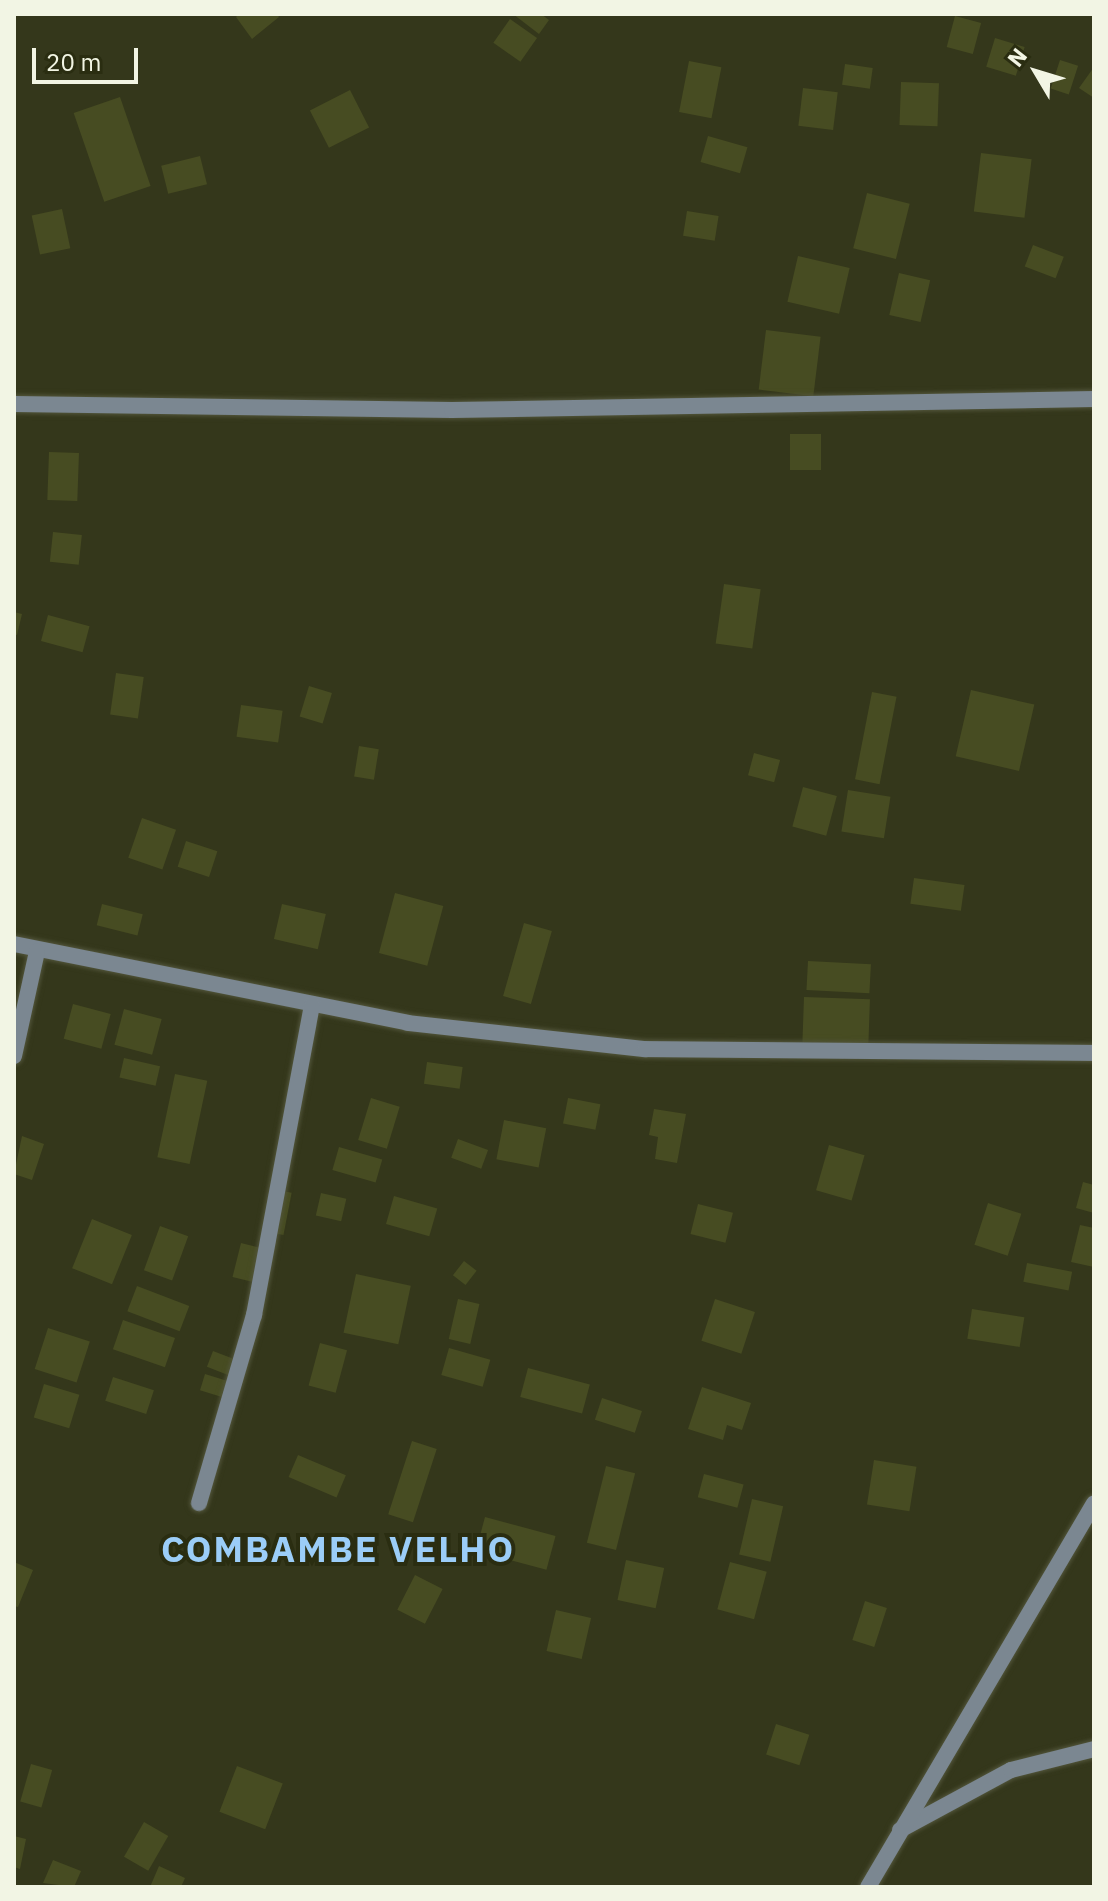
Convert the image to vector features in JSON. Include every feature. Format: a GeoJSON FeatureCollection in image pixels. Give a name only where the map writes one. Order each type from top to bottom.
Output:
{"type":"FeatureCollection","features":[{"type":"Feature","properties":{"kind":"street"},"geometry":{"type":"LineString","coordinates":[[14,404],[452,410],[1094,399]]}},
{"type":"Feature","properties":{"kind":"street"},"geometry":{"type":"LineString","coordinates":[[14,944],[408,1023],[645,1049],[1094,1053]]}},
{"type":"Feature","properties":{"kind":"street"},"geometry":{"type":"LineString","coordinates":[[14,1056],[37,951]]}},
{"type":"Feature","properties":{"kind":"street"},"geometry":{"type":"LineString","coordinates":[[199,1503],[254,1315],[312,1004]]}},
{"type":"Feature","properties":{"kind":"street"},"geometry":{"type":"LineString","coordinates":[[868,1887],[898,1830],[1094,1504]]}},
{"type":"Feature","properties":{"kind":"street"},"geometry":{"type":"LineString","coordinates":[[898,1830],[1011,1770],[1094,1749]]}},
{"type":"Feature","properties":{"kind":"building"},"geometry":{"type":"Polygon","coordinates":[[[239,14],[277,14],[279,17],[252,39],[236,17],[239,14]]]}},
{"type":"Feature","properties":{"kind":"building"},"geometry":{"type":"Polygon","coordinates":[[[513,14],[541,14],[549,20],[539,34],[513,14]]]}},
{"type":"Feature","properties":{"kind":"building"},"geometry":{"type":"Polygon","coordinates":[[[955,16],[981,23],[973,54],[947,47],[955,16]]]}},
{"type":"Feature","properties":{"kind":"building"},"geometry":{"type":"Polygon","coordinates":[[[510,19],[537,38],[520,62],[493,43],[510,19]]]}},
{"type":"Feature","properties":{"kind":"building"},"geometry":{"type":"Polygon","coordinates":[[[995,38],[1025,47],[1016,76],[986,67],[995,38]]]}},
{"type":"Feature","properties":{"kind":"building"},"geometry":{"type":"Polygon","coordinates":[[[1060,60],[1078,66],[1069,94],[1051,89],[1060,60]]]}},
{"type":"Feature","properties":{"kind":"building"},"geometry":{"type":"Polygon","coordinates":[[[689,61],[721,67],[711,118],[679,112],[689,61]]]}},
{"type":"Feature","properties":{"kind":"building"},"geometry":{"type":"Polygon","coordinates":[[[845,64],[873,68],[870,89],[842,85],[845,64]]]}},
{"type":"Feature","properties":{"kind":"building"},"geometry":{"type":"Polygon","coordinates":[[[1094,67],[1094,98],[1079,88],[1094,67]]]}},
{"type":"Feature","properties":{"kind":"building"},"geometry":{"type":"Polygon","coordinates":[[[901,82],[939,83],[937,126],[899,125],[901,82]]]}},
{"type":"Feature","properties":{"kind":"building"},"geometry":{"type":"Polygon","coordinates":[[[803,88],[838,92],[833,130],[798,126],[803,88]]]}},
{"type":"Feature","properties":{"kind":"building"},"geometry":{"type":"Polygon","coordinates":[[[350,90],[369,127],[329,148],[310,110],[350,90]]]}},
{"type":"Feature","properties":{"kind":"building"},"geometry":{"type":"Polygon","coordinates":[[[120,97],[151,186],[104,202],[74,113],[120,97]]]}},
{"type":"Feature","properties":{"kind":"building"},"geometry":{"type":"Polygon","coordinates":[[[708,136],[747,147],[740,173],[701,162],[708,136]]]}},
{"type":"Feature","properties":{"kind":"building"},"geometry":{"type":"Polygon","coordinates":[[[981,153],[1032,159],[1024,218],[974,212],[981,153]]]}},
{"type":"Feature","properties":{"kind":"building"},"geometry":{"type":"Polygon","coordinates":[[[200,156],[207,184],[168,194],[161,166],[200,156]]]}},
{"type":"Feature","properties":{"kind":"building"},"geometry":{"type":"Polygon","coordinates":[[[867,193],[910,204],[896,259],[853,248],[867,193]]]}},
{"type":"Feature","properties":{"kind":"building"},"geometry":{"type":"Polygon","coordinates":[[[62,209],[70,248],[40,255],[32,215],[62,209]]]}},
{"type":"Feature","properties":{"kind":"building"},"geometry":{"type":"Polygon","coordinates":[[[687,211],[719,216],[715,241],[683,236],[687,211]]]}},
{"type":"Feature","properties":{"kind":"building"},"geometry":{"type":"Polygon","coordinates":[[[1033,245],[1064,257],[1056,278],[1025,266],[1033,245]]]}},
{"type":"Feature","properties":{"kind":"building"},"geometry":{"type":"Polygon","coordinates":[[[798,256],[850,268],[839,314],[787,302],[798,256]]]}},
{"type":"Feature","properties":{"kind":"building"},"geometry":{"type":"Polygon","coordinates":[[[899,273],[930,280],[921,322],[889,315],[899,273]]]}},
{"type":"Feature","properties":{"kind":"building"},"geometry":{"type":"Polygon","coordinates":[[[766,330],[821,337],[813,396],[759,390],[766,330]]]}},
{"type":"Feature","properties":{"kind":"building"},"geometry":{"type":"Polygon","coordinates":[[[790,434],[821,434],[821,470],[790,470],[790,434]]]}},
{"type":"Feature","properties":{"kind":"building"},"geometry":{"type":"Polygon","coordinates":[[[49,452],[79,453],[77,501],[47,500],[49,452]]]}},
{"type":"Feature","properties":{"kind":"building"},"geometry":{"type":"Polygon","coordinates":[[[53,532],[82,535],[79,565],[50,562],[53,532]]]}},
{"type":"Feature","properties":{"kind":"building"},"geometry":{"type":"Polygon","coordinates":[[[724,584],[761,589],[752,649],[716,643],[724,584]]]}},
{"type":"Feature","properties":{"kind":"building"},"geometry":{"type":"Polygon","coordinates":[[[14,612],[22,614],[17,635],[14,634],[14,612]]]}},
{"type":"Feature","properties":{"kind":"building"},"geometry":{"type":"Polygon","coordinates":[[[48,615],[90,626],[83,652],[41,641],[48,615]]]}},
{"type":"Feature","properties":{"kind":"building"},"geometry":{"type":"Polygon","coordinates":[[[116,673],[144,677],[138,718],[110,715],[116,673]]]}},
{"type":"Feature","properties":{"kind":"building"},"geometry":{"type":"Polygon","coordinates":[[[309,686],[332,693],[323,724],[300,717],[309,686]]]}},
{"type":"Feature","properties":{"kind":"building"},"geometry":{"type":"Polygon","coordinates":[[[971,690],[1034,705],[1019,771],[956,756],[971,690]]]}},
{"type":"Feature","properties":{"kind":"building"},"geometry":{"type":"Polygon","coordinates":[[[872,692],[897,697],[880,784],[855,779],[872,692]]]}},
{"type":"Feature","properties":{"kind":"building"},"geometry":{"type":"Polygon","coordinates":[[[241,705],[283,711],[278,743],[237,737],[241,705]]]}},
{"type":"Feature","properties":{"kind":"building"},"geometry":{"type":"Polygon","coordinates":[[[359,746],[379,749],[374,780],[354,777],[359,746]]]}},
{"type":"Feature","properties":{"kind":"building"},"geometry":{"type":"Polygon","coordinates":[[[754,753],[780,760],[774,782],[748,775],[754,753]]]}},
{"type":"Feature","properties":{"kind":"building"},"geometry":{"type":"Polygon","coordinates":[[[803,787],[837,796],[826,836],[792,827],[803,787]]]}},
{"type":"Feature","properties":{"kind":"building"},"geometry":{"type":"Polygon","coordinates":[[[848,790],[890,797],[884,838],[841,831],[848,790]]]}},
{"type":"Feature","properties":{"kind":"building"},"geometry":{"type":"Polygon","coordinates":[[[142,818],[176,830],[162,869],[128,858],[142,818]]]}},
{"type":"Feature","properties":{"kind":"building"},"geometry":{"type":"Polygon","coordinates":[[[186,841],[217,851],[209,877],[178,867],[186,841]]]}},
{"type":"Feature","properties":{"kind":"building"},"geometry":{"type":"Polygon","coordinates":[[[914,878],[965,885],[961,911],[910,904],[914,878]]]}},
{"type":"Feature","properties":{"kind":"building"},"geometry":{"type":"Polygon","coordinates":[[[395,893],[443,906],[427,966],[379,953],[395,893]]]}},
{"type":"Feature","properties":{"kind":"building"},"geometry":{"type":"Polygon","coordinates":[[[102,904],[143,914],[137,936],[97,925],[102,904]]]}},
{"type":"Feature","properties":{"kind":"building"},"geometry":{"type":"Polygon","coordinates":[[[282,904],[326,914],[318,949],[274,939],[282,904]]]}},
{"type":"Feature","properties":{"kind":"building"},"geometry":{"type":"Polygon","coordinates":[[[524,923],[552,931],[531,1004],[503,996],[524,923]]]}},
{"type":"Feature","properties":{"kind":"building"},"geometry":{"type":"Polygon","coordinates":[[[808,961],[871,964],[869,993],[806,990],[808,961]]]}},
{"type":"Feature","properties":{"kind":"building"},"geometry":{"type":"Polygon","coordinates":[[[804,997],[870,999],[868,1044],[802,1042],[804,997]]]}},
{"type":"Feature","properties":{"kind":"building"},"geometry":{"type":"Polygon","coordinates":[[[73,1004],[111,1014],[101,1049],[64,1039],[73,1004]]]}},
{"type":"Feature","properties":{"kind":"building"},"geometry":{"type":"Polygon","coordinates":[[[124,1009],[162,1019],[152,1055],[114,1045],[124,1009]]]}},
{"type":"Feature","properties":{"kind":"building"},"geometry":{"type":"Polygon","coordinates":[[[124,1058],[160,1066],[156,1086],[120,1077],[124,1058]]]}},
{"type":"Feature","properties":{"kind":"building"},"geometry":{"type":"Polygon","coordinates":[[[427,1062],[463,1067],[460,1089],[424,1084],[427,1062]]]}},
{"type":"Feature","properties":{"kind":"building"},"geometry":{"type":"Polygon","coordinates":[[[175,1074],[207,1081],[190,1164],[157,1157],[175,1074]]]}},
{"type":"Feature","properties":{"kind":"building"},"geometry":{"type":"Polygon","coordinates":[[[371,1098],[400,1107],[387,1149],[358,1140],[371,1098]]]}},
{"type":"Feature","properties":{"kind":"building"},"geometry":{"type":"Polygon","coordinates":[[[568,1098],[600,1104],[595,1130],[563,1124],[568,1098]]]}},
{"type":"Feature","properties":{"kind":"building"},"geometry":{"type":"Polygon","coordinates":[[[654,1109],[686,1114],[677,1163],[655,1159],[658,1137],[649,1135],[654,1109]]]}},
{"type":"Feature","properties":{"kind":"building"},"geometry":{"type":"Polygon","coordinates":[[[504,1120],[546,1128],[539,1167],[496,1159],[504,1120]]]}},
{"type":"Feature","properties":{"kind":"building"},"geometry":{"type":"Polygon","coordinates":[[[22,1136],[44,1144],[32,1180],[14,1174],[22,1136]]]}},
{"type":"Feature","properties":{"kind":"building"},"geometry":{"type":"Polygon","coordinates":[[[458,1139],[488,1150],[481,1169],[451,1158],[458,1139]]]}},
{"type":"Feature","properties":{"kind":"building"},"geometry":{"type":"Polygon","coordinates":[[[829,1145],[865,1155],[852,1200],[816,1190],[829,1145]]]}},
{"type":"Feature","properties":{"kind":"building"},"geometry":{"type":"Polygon","coordinates":[[[339,1147],[382,1159],[376,1182],[332,1170],[339,1147]]]}},
{"type":"Feature","properties":{"kind":"building"},"geometry":{"type":"Polygon","coordinates":[[[1083,1182],[1094,1185],[1094,1213],[1076,1208],[1083,1182]]]}},
{"type":"Feature","properties":{"kind":"building"},"geometry":{"type":"Polygon","coordinates":[[[272,1189],[292,1193],[283,1235],[264,1231],[272,1189]]]}},
{"type":"Feature","properties":{"kind":"building"},"geometry":{"type":"Polygon","coordinates":[[[321,1193],[346,1199],[341,1221],[316,1215],[321,1193]]]}},
{"type":"Feature","properties":{"kind":"building"},"geometry":{"type":"Polygon","coordinates":[[[394,1196],[437,1208],[429,1236],[386,1224],[394,1196]]]}},
{"type":"Feature","properties":{"kind":"building"},"geometry":{"type":"Polygon","coordinates":[[[988,1203],[1021,1214],[1008,1256],[974,1245],[988,1203]]]}},
{"type":"Feature","properties":{"kind":"building"},"geometry":{"type":"Polygon","coordinates":[[[698,1204],[733,1213],[725,1243],[691,1234],[698,1204]]]}},
{"type":"Feature","properties":{"kind":"building"},"geometry":{"type":"Polygon","coordinates":[[[92,1219],[132,1235],[112,1284],[72,1268],[92,1219]]]}},
{"type":"Feature","properties":{"kind":"building"},"geometry":{"type":"Polygon","coordinates":[[[1080,1225],[1094,1228],[1094,1267],[1071,1262],[1080,1225]]]}},
{"type":"Feature","properties":{"kind":"building"},"geometry":{"type":"Polygon","coordinates":[[[160,1226],[188,1236],[172,1280],[144,1270],[160,1226]]]}},
{"type":"Feature","properties":{"kind":"building"},"geometry":{"type":"Polygon","coordinates":[[[241,1243],[270,1250],[262,1284],[233,1277],[241,1243]]]}},
{"type":"Feature","properties":{"kind":"building"},"geometry":{"type":"Polygon","coordinates":[[[464,1261],[477,1271],[466,1285],[453,1275],[464,1261]]]}},
{"type":"Feature","properties":{"kind":"building"},"geometry":{"type":"Polygon","coordinates":[[[1027,1263],[1072,1272],[1069,1290],[1023,1282],[1027,1263]]]}},
{"type":"Feature","properties":{"kind":"building"},"geometry":{"type":"Polygon","coordinates":[[[356,1274],[411,1286],[398,1344],[344,1333],[356,1274]]]}},
{"type":"Feature","properties":{"kind":"building"},"geometry":{"type":"Polygon","coordinates":[[[137,1286],[189,1306],[180,1331],[127,1311],[137,1286]]]}},
{"type":"Feature","properties":{"kind":"building"},"geometry":{"type":"Polygon","coordinates":[[[458,1299],[479,1304],[470,1344],[449,1339],[458,1299]]]}},
{"type":"Feature","properties":{"kind":"building"},"geometry":{"type":"Polygon","coordinates":[[[715,1299],[755,1312],[741,1354],[701,1341],[715,1299]]]}},
{"type":"Feature","properties":{"kind":"building"},"geometry":{"type":"Polygon","coordinates":[[[972,1309],[1024,1317],[1020,1347],[967,1339],[972,1309]]]}},
{"type":"Feature","properties":{"kind":"building"},"geometry":{"type":"Polygon","coordinates":[[[123,1320],[175,1338],[165,1367],[113,1349],[123,1320]]]}},
{"type":"Feature","properties":{"kind":"building"},"geometry":{"type":"Polygon","coordinates":[[[48,1328],[90,1342],[77,1382],[35,1369],[48,1328]]]}},
{"type":"Feature","properties":{"kind":"building"},"geometry":{"type":"Polygon","coordinates":[[[320,1343],[347,1350],[336,1393],[309,1386],[320,1343]]]}},
{"type":"Feature","properties":{"kind":"building"},"geometry":{"type":"Polygon","coordinates":[[[449,1348],[490,1360],[483,1387],[441,1375],[449,1348]]]}},
{"type":"Feature","properties":{"kind":"building"},"geometry":{"type":"Polygon","coordinates":[[[213,1351],[239,1361],[233,1377],[207,1367],[213,1351]]]}},
{"type":"Feature","properties":{"kind":"building"},"geometry":{"type":"Polygon","coordinates":[[[528,1368],[590,1385],[582,1414],[520,1397],[528,1368]]]}},
{"type":"Feature","properties":{"kind":"building"},"geometry":{"type":"Polygon","coordinates":[[[205,1374],[231,1382],[226,1398],[200,1390],[205,1374]]]}},
{"type":"Feature","properties":{"kind":"building"},"geometry":{"type":"Polygon","coordinates":[[[113,1377],[154,1390],[146,1414],[105,1401],[113,1377]]]}},
{"type":"Feature","properties":{"kind":"building"},"geometry":{"type":"Polygon","coordinates":[[[44,1384],[79,1395],[69,1428],[34,1417],[44,1384]]]}},
{"type":"Feature","properties":{"kind":"building"},"geometry":{"type":"Polygon","coordinates":[[[702,1387],[751,1403],[742,1430],[727,1425],[723,1440],[688,1429],[702,1387]]]}},
{"type":"Feature","properties":{"kind":"building"},"geometry":{"type":"Polygon","coordinates":[[[602,1398],[642,1411],[635,1433],[595,1420],[602,1398]]]}},
{"type":"Feature","properties":{"kind":"building"},"geometry":{"type":"Polygon","coordinates":[[[412,1441],[437,1449],[413,1522],[388,1514],[412,1441]]]}},
{"type":"Feature","properties":{"kind":"building"},"geometry":{"type":"Polygon","coordinates":[[[298,1455],[346,1475],[336,1497],[289,1477],[298,1455]]]}},
{"type":"Feature","properties":{"kind":"building"},"geometry":{"type":"Polygon","coordinates":[[[874,1460],[916,1467],[909,1511],[867,1504],[874,1460]]]}},
{"type":"Feature","properties":{"kind":"building"},"geometry":{"type":"Polygon","coordinates":[[[606,1466],[635,1473],[616,1550],[587,1543],[606,1466]]]}},
{"type":"Feature","properties":{"kind":"building"},"geometry":{"type":"Polygon","coordinates":[[[704,1474],[744,1485],[737,1508],[698,1497],[704,1474]]]}},
{"type":"Feature","properties":{"kind":"building"},"geometry":{"type":"Polygon","coordinates":[[[752,1499],[783,1506],[770,1562],[739,1555],[752,1499]]]}},
{"type":"Feature","properties":{"kind":"building"},"geometry":{"type":"Polygon","coordinates":[[[485,1517],[556,1536],[546,1570],[476,1551],[485,1517]]]}},
{"type":"Feature","properties":{"kind":"building"},"geometry":{"type":"Polygon","coordinates":[[[626,1560],[664,1568],[656,1608],[617,1600],[626,1560]]]}},
{"type":"Feature","properties":{"kind":"building"},"geometry":{"type":"Polygon","coordinates":[[[14,1562],[33,1570],[18,1607],[14,1606],[14,1562]]]}},
{"type":"Feature","properties":{"kind":"building"},"geometry":{"type":"Polygon","coordinates":[[[730,1562],[767,1572],[754,1619],[717,1609],[730,1562]]]}},
{"type":"Feature","properties":{"kind":"building"},"geometry":{"type":"Polygon","coordinates":[[[415,1575],[443,1589],[425,1624],[397,1610],[415,1575]]]}},
{"type":"Feature","properties":{"kind":"building"},"geometry":{"type":"Polygon","coordinates":[[[865,1601],[887,1608],[874,1647],[852,1640],[865,1601]]]}},
{"type":"Feature","properties":{"kind":"building"},"geometry":{"type":"Polygon","coordinates":[[[556,1610],[591,1618],[582,1659],[547,1651],[556,1610]]]}},
{"type":"Feature","properties":{"kind":"building"},"geometry":{"type":"Polygon","coordinates":[[[776,1724],[809,1735],[799,1765],[766,1754],[776,1724]]]}},
{"type":"Feature","properties":{"kind":"building"},"geometry":{"type":"Polygon","coordinates":[[[31,1764],[52,1770],[41,1808],[20,1801],[31,1764]]]}},
{"type":"Feature","properties":{"kind":"building"},"geometry":{"type":"Polygon","coordinates":[[[237,1766],[283,1784],[265,1829],[219,1812],[237,1766]]]}},
{"type":"Feature","properties":{"kind":"building"},"geometry":{"type":"Polygon","coordinates":[[[144,1822],[168,1836],[148,1871],[124,1857],[144,1822]]]}},
{"type":"Feature","properties":{"kind":"building"},"geometry":{"type":"Polygon","coordinates":[[[14,1836],[26,1839],[20,1869],[14,1867],[14,1836]]]}},
{"type":"Feature","properties":{"kind":"building"},"geometry":{"type":"Polygon","coordinates":[[[53,1860],[81,1871],[74,1887],[43,1883],[53,1860]]]}},
{"type":"Feature","properties":{"kind":"building"},"geometry":{"type":"Polygon","coordinates":[[[159,1866],[185,1878],[181,1887],[150,1887],[159,1866]]]}},
{"type":"Feature","properties":{"kind":"district","name":"COMBAMBE VELHO"},"geometry":{"type":"Point","coordinates":[338,1549]}}]}
